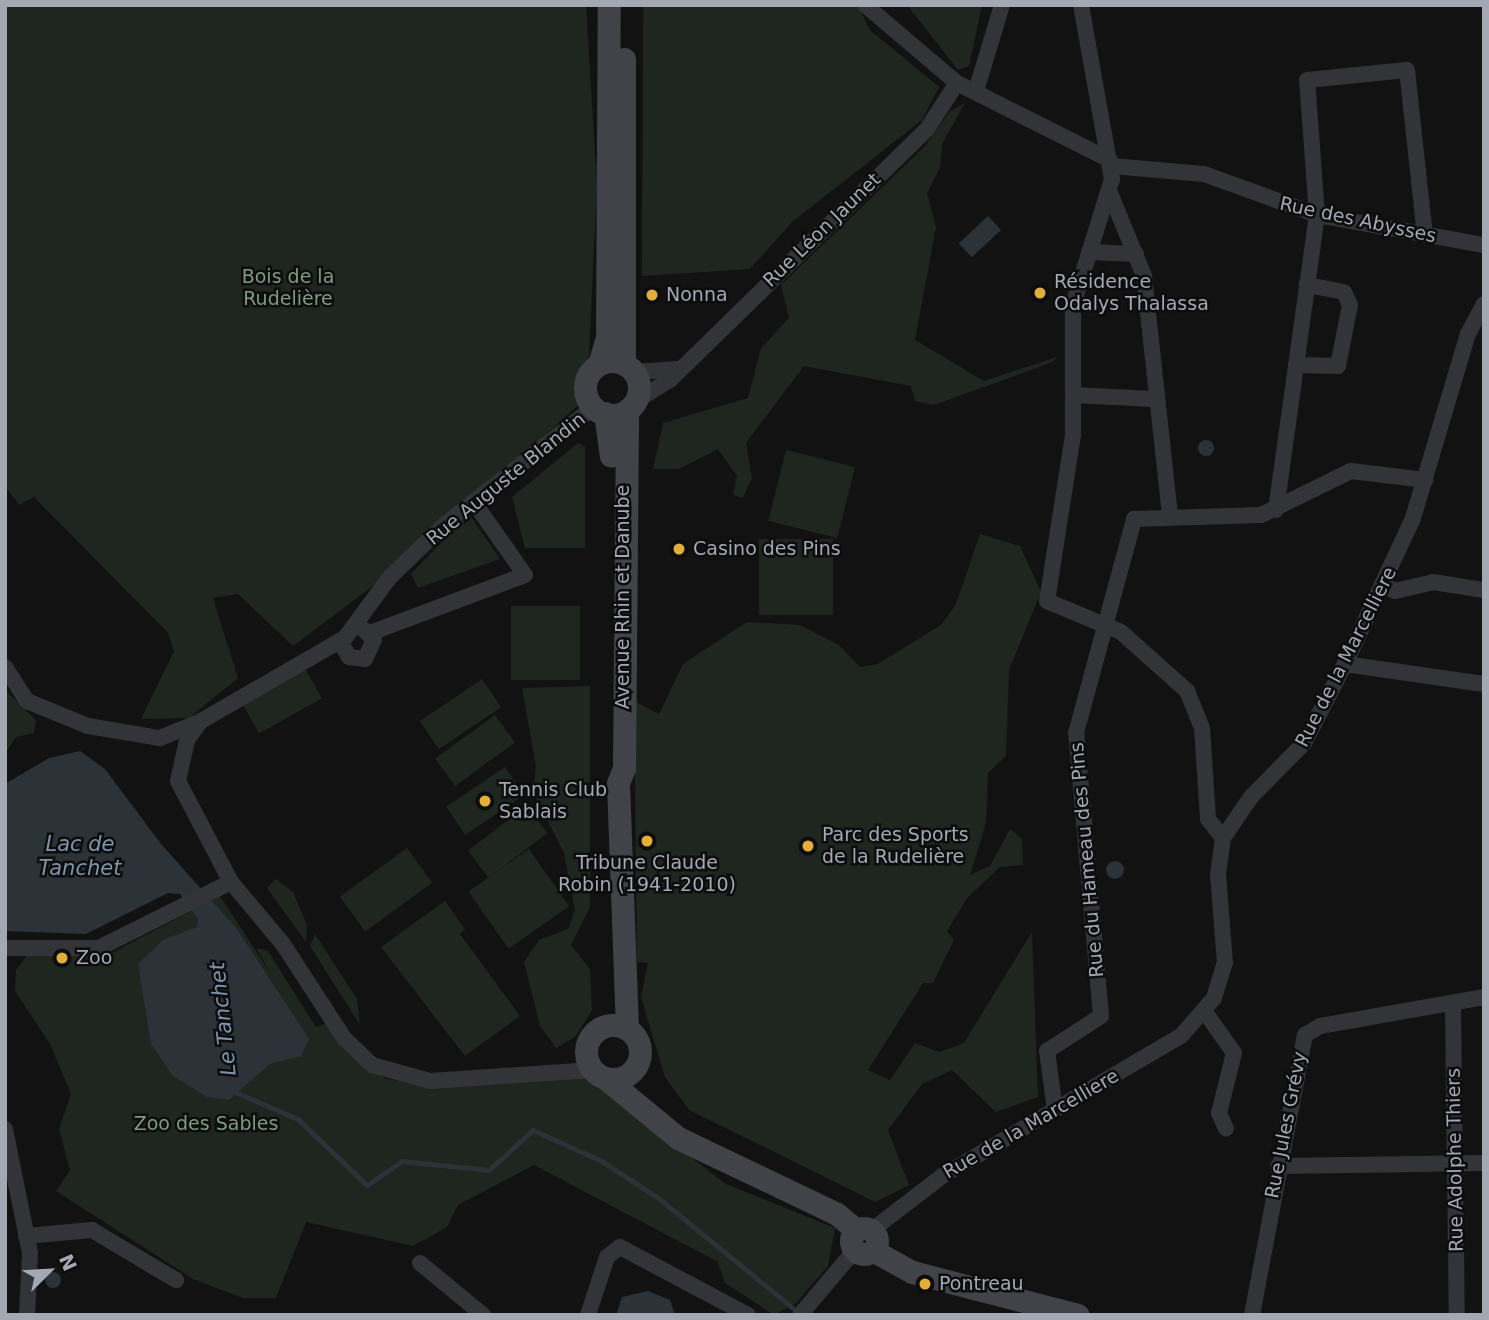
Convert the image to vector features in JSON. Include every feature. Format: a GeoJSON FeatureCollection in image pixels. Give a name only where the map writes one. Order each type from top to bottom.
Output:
{"type":"FeatureCollection","features":[{"type":"Feature","properties":{"kind":"street"},"geometry":{"type":"LineString","coordinates":[[609,5],[607,338],[599,364],[586,387],[615,408],[629,368],[624,5]]}},
{"type":"Feature","properties":{"kind":"street"},"geometry":{"type":"LineString","coordinates":[[975,91],[1002,5]]}},
{"type":"Feature","properties":{"kind":"street"},"geometry":{"type":"LineString","coordinates":[[1081,5],[1111,163],[1110,193],[1073,305],[1073,395],[1047,601],[1108,624],[1175,678],[1194,704],[1202,728],[1208,819],[1223,838]]}},
{"type":"Feature","properties":{"kind":"street","name":"Rue des Abysses"},"geometry":{"type":"LineString","coordinates":[[869,7],[957,83],[1111,163],[1204,174],[1317,215],[1484,245]]}},
{"type":"Feature","properties":{"kind":"street"},"geometry":{"type":"LineString","coordinates":[[1276,510],[1317,215],[1307,80],[1402,67],[1410,74],[1425,236]]}},
{"type":"Feature","properties":{"kind":"street","name":"Rue Léon Jaunet"},"geometry":{"type":"LineString","coordinates":[[615,408],[647,400],[927,129],[957,83]]}},
{"type":"Feature","properties":{"kind":"street"},"geometry":{"type":"LineString","coordinates":[[1110,193],[1136,254],[1145,284],[1154,399],[1170,517]]}},
{"type":"Feature","properties":{"kind":"street"},"geometry":{"type":"LineString","coordinates":[[1089,252],[1136,254]]}},
{"type":"Feature","properties":{"kind":"street"},"geometry":{"type":"LineString","coordinates":[[1296,365],[1338,366],[1350,305],[1344,292],[1307,285]]}},
{"type":"Feature","properties":{"kind":"street","name":"Rue de la Marcelliere"},"geometry":{"type":"LineString","coordinates":[[800,1315],[864,1240],[942,1176],[1164,1047],[1205,1012],[1225,963],[1218,866],[1223,838],[1242,807],[1304,743],[1345,664],[1383,584],[1425,481],[1468,334],[1484,304]]}},
{"type":"Feature","properties":{"kind":"street"},"geometry":{"type":"LineString","coordinates":[[599,364],[678,369]]}},
{"type":"Feature","properties":{"kind":"street"},"geometry":{"type":"LineString","coordinates":[[1073,395],[1154,399]]}},
{"type":"Feature","properties":{"kind":"street","name":"Rue Auguste Blandin"},"geometry":{"type":"LineString","coordinates":[[160,738],[201,720],[340,641],[353,628],[390,577],[473,501],[615,408]]}},
{"type":"Feature","properties":{"kind":"street","name":"Avenue Rhin et Danube"},"geometry":{"type":"LineString","coordinates":[[599,1029],[611,1008],[618,904],[618,783],[612,769],[611,445],[615,408]]}},
{"type":"Feature","properties":{"kind":"street"},"geometry":{"type":"LineString","coordinates":[[1108,624],[1133,519],[1170,517],[1225,520],[1276,510],[1351,471],[1425,481]]}},
{"type":"Feature","properties":{"kind":"street"},"geometry":{"type":"LineString","coordinates":[[353,628],[370,633],[525,575],[473,501]]}},
{"type":"Feature","properties":{"kind":"street"},"geometry":{"type":"LineString","coordinates":[[1383,584],[1395,591],[1433,582],[1484,590]]}},
{"type":"Feature","properties":{"kind":"street","name":"Rue du Hameau des Pins"},"geometry":{"type":"LineString","coordinates":[[1055,1110],[1047,1051],[1101,1016],[1076,733],[1108,624]]}},
{"type":"Feature","properties":{"kind":"street"},"geometry":{"type":"LineString","coordinates":[[340,641],[349,657],[365,659],[374,649],[370,633]]}},
{"type":"Feature","properties":{"kind":"street"},"geometry":{"type":"LineString","coordinates":[[1345,664],[1484,684]]}},
{"type":"Feature","properties":{"kind":"street"},"geometry":{"type":"LineString","coordinates":[[5,667],[20,694],[39,706],[88,726],[160,738],[181,757]]}},
{"type":"Feature","properties":{"kind":"street"},"geometry":{"type":"LineString","coordinates":[[201,720],[181,757],[181,789],[232,882],[283,944],[344,1038],[382,1071],[430,1081],[598,1074],[626,1076],[636,1065]]}},
{"type":"Feature","properties":{"kind":"street"},"geometry":{"type":"LineString","coordinates":[[5,961],[5,948],[99,948],[232,882]]}},
{"type":"Feature","properties":{"kind":"street","name":"Avenue Rhin et Danube"},"geometry":{"type":"LineString","coordinates":[[618,904],[627,1029]]}},
{"type":"Feature","properties":{"kind":"street","name":"Rue Jules Grévy"},"geometry":{"type":"LineString","coordinates":[[1252,1315],[1302,1041],[1312,1029],[1453,1005],[1484,997]]}},
{"type":"Feature","properties":{"kind":"street","name":"Rue Adolphe Thiers"},"geometry":{"type":"LineString","coordinates":[[1453,1005],[1457,1315]]}},
{"type":"Feature","properties":{"kind":"street"},"geometry":{"type":"LineString","coordinates":[[1205,1012],[1234,1053],[1219,1113],[1226,1129]]}},
{"type":"Feature","properties":{"kind":"street"},"geometry":{"type":"LineString","coordinates":[[661,1123],[636,1065],[639,1047],[627,1029],[599,1029],[586,1046],[598,1074],[661,1123],[715,1160],[837,1214],[864,1240],[912,1272],[1078,1315]]}},
{"type":"Feature","properties":{"kind":"street"},"geometry":{"type":"LineString","coordinates":[[5,1129],[26,1236],[27,1315]]}},
{"type":"Feature","properties":{"kind":"street"},"geometry":{"type":"LineString","coordinates":[[1278,1166],[1484,1163]]}},
{"type":"Feature","properties":{"kind":"street"},"geometry":{"type":"LineString","coordinates":[[26,1236],[92,1230],[176,1280]]}},
{"type":"Feature","properties":{"kind":"street"},"geometry":{"type":"LineString","coordinates":[[588,1315],[607,1257],[620,1248],[748,1315]]}},
{"type":"Feature","properties":{"kind":"street"},"geometry":{"type":"LineString","coordinates":[[420,1263],[476,1312]]}},
{"type":"Feature","properties":{"kind":"green space","name":"Bois de la Rudelière"},"geometry":{"type":"Polygon","coordinates":[[[5,5],[586,5],[597,185],[587,397],[409,559],[293,646],[238,594],[213,598],[238,678],[189,718],[141,719],[174,651],[168,633],[34,497],[19,505],[5,486],[5,5]]]}},
{"type":"Feature","properties":{"kind":"green space"},"geometry":{"type":"Polygon","coordinates":[[[643,5],[858,5],[870,30],[939,87],[922,120],[792,222],[750,269],[642,276],[643,5]]]}},
{"type":"Feature","properties":{"kind":"green space"},"geometry":{"type":"Polygon","coordinates":[[[907,5],[982,5],[969,66],[958,70],[907,5]]]}},
{"type":"Feature","properties":{"kind":"green space"},"geometry":{"type":"Polygon","coordinates":[[[965,103],[942,144],[940,168],[927,193],[936,227],[915,340],[984,381],[1057,357],[1053,362],[934,405],[915,401],[911,386],[804,366],[746,443],[752,478],[743,498],[733,495],[737,476],[718,449],[679,469],[653,469],[663,423],[748,398],[761,348],[789,318],[781,285],[925,146],[949,112],[965,103]]]}},
{"type":"Feature","properties":{"kind":"green space"},"geometry":{"type":"Polygon","coordinates":[[[578,443],[585,447],[585,548],[525,548],[512,497],[578,443]]]}},
{"type":"Feature","properties":{"kind":"green space"},"geometry":{"type":"Polygon","coordinates":[[[786,450],[855,467],[837,538],[768,521],[786,450]]]}},
{"type":"Feature","properties":{"kind":"green space"},"geometry":{"type":"Polygon","coordinates":[[[469,514],[500,559],[418,588],[411,574],[469,514]]]}},
{"type":"Feature","properties":{"kind":"green space","name":"Parc des Sports de la Rudelière"},"geometry":{"type":"Polygon","coordinates":[[[980,534],[1020,546],[1041,592],[1009,670],[1006,756],[988,773],[986,823],[970,875],[990,866],[1010,829],[1022,839],[1023,865],[1000,867],[968,897],[947,931],[954,940],[933,983],[923,983],[868,1070],[890,1080],[915,1043],[939,1052],[964,1043],[1032,932],[1038,1097],[996,1112],[952,1070],[922,1084],[888,1130],[909,1185],[875,1202],[689,1110],[665,1077],[641,997],[648,963],[637,962],[634,701],[659,714],[683,664],[747,622],[800,625],[839,645],[860,667],[878,664],[942,624],[956,604],[980,534]]]}},
{"type":"Feature","properties":{"kind":"green space"},"geometry":{"type":"Polygon","coordinates":[[[759,539],[833,539],[833,615],[759,615],[759,539]]]}},
{"type":"Feature","properties":{"kind":"green space"},"geometry":{"type":"Polygon","coordinates":[[[511,606],[580,606],[580,680],[511,680],[511,606]]]}},
{"type":"Feature","properties":{"kind":"green space"},"geometry":{"type":"Polygon","coordinates":[[[305,668],[322,699],[259,734],[242,703],[305,668]]]}},
{"type":"Feature","properties":{"kind":"green space"},"geometry":{"type":"Polygon","coordinates":[[[482,679],[501,707],[439,749],[420,721],[482,679]]]}},
{"type":"Feature","properties":{"kind":"green space"},"geometry":{"type":"Polygon","coordinates":[[[590,686],[590,907],[571,945],[590,969],[592,1010],[575,1037],[556,1048],[540,1026],[524,962],[539,940],[568,929],[575,910],[564,853],[533,792],[536,767],[522,688],[590,686]]]}},
{"type":"Feature","properties":{"kind":"green space"},"geometry":{"type":"Polygon","coordinates":[[[5,690],[36,720],[34,733],[16,737],[5,754],[5,690]]]}},
{"type":"Feature","properties":{"kind":"green space"},"geometry":{"type":"Polygon","coordinates":[[[495,715],[515,743],[455,786],[435,758],[495,715]]]}},
{"type":"Feature","properties":{"kind":"green space","name":"Tennis Club Sablais"},"geometry":{"type":"Polygon","coordinates":[[[505,767],[524,795],[465,835],[446,807],[505,767]]]}},
{"type":"Feature","properties":{"kind":"green space"},"geometry":{"type":"Polygon","coordinates":[[[527,806],[547,833],[488,878],[468,851],[527,806]]]}},
{"type":"Feature","properties":{"kind":"green space"},"geometry":{"type":"Polygon","coordinates":[[[407,848],[432,883],[365,932],[340,897],[407,848]]]}},
{"type":"Feature","properties":{"kind":"green space"},"geometry":{"type":"Polygon","coordinates":[[[529,849],[569,906],[509,949],[468,891],[529,849]]]}},
{"type":"Feature","properties":{"kind":"green space"},"geometry":{"type":"Polygon","coordinates":[[[276,879],[293,892],[307,925],[306,942],[267,888],[276,879]]]}},
{"type":"Feature","properties":{"kind":"green space","name":"Zoo des Sables"},"geometry":{"type":"Polygon","coordinates":[[[220,896],[273,977],[256,948],[268,951],[316,1027],[328,1023],[385,1079],[454,1086],[587,1078],[726,1184],[835,1228],[828,1266],[796,1303],[774,1315],[725,1283],[718,1262],[534,1165],[458,1205],[447,1227],[413,1246],[306,1222],[276,1298],[243,1298],[193,1279],[56,1191],[70,1170],[59,1129],[71,1094],[50,1044],[15,991],[16,970],[27,955],[110,954],[220,896]]]}},
{"type":"Feature","properties":{"kind":"green space"},"geometry":{"type":"Polygon","coordinates":[[[445,901],[465,929],[460,934],[520,1016],[465,1056],[381,947],[445,901]]]}},
{"type":"Feature","properties":{"kind":"green space"},"geometry":{"type":"Polygon","coordinates":[[[315,934],[357,999],[360,1025],[310,946],[315,934]]]}},
{"type":"Feature","properties":{"kind":"water"},"geometry":{"type":"Polygon","coordinates":[[[988,216],[1001,230],[972,257],[959,243],[988,216]]]}},
{"type":"Feature","properties":{"kind":"water"},"geometry":{"type":"Polygon","coordinates":[[[1206,440],[1212,442],[1212,454],[1206,456],[1200,454],[1198,448],[1200,442],[1206,440]]]}},
{"type":"Feature","properties":{"kind":"water","name":"Lac de Tanchet"},"geometry":{"type":"Polygon","coordinates":[[[80,751],[105,769],[161,844],[237,929],[309,1039],[301,1056],[270,1064],[229,1100],[207,1097],[173,1076],[151,1044],[138,964],[163,940],[197,927],[198,919],[180,894],[168,893],[86,934],[5,931],[5,784],[49,758],[80,751]]]}},
{"type":"Feature","properties":{"kind":"water"},"geometry":{"type":"Polygon","coordinates":[[[1115,861],[1121,864],[1124,870],[1121,876],[1115,879],[1109,876],[1106,870],[1109,864],[1115,861]]]}},
{"type":"Feature","properties":{"kind":"water"},"geometry":{"type":"Polygon","coordinates":[[[53,1272],[59,1274],[59,1286],[53,1288],[47,1286],[45,1280],[47,1274],[53,1272]]]}},
{"type":"Feature","properties":{"kind":"water"},"geometry":{"type":"Polygon","coordinates":[[[648,1291],[670,1300],[675,1315],[616,1315],[622,1297],[648,1291]]]}},
{"type":"Feature","properties":{"kind":"waterway","name":"Le Tanchet"},"geometry":{"type":"LineString","coordinates":[[233,1091],[298,1119],[367,1185],[402,1161],[489,1170],[533,1130],[600,1160],[660,1199],[792,1307]]}},
{"type":"Feature","properties":{"kind":"place","name":"Résidence Odalys Thalassa"},"geometry":{"type":"Point","coordinates":[1040,293]}},
{"type":"Feature","properties":{"kind":"place","name":"Nonna"},"geometry":{"type":"Point","coordinates":[652,295]}},
{"type":"Feature","properties":{"kind":"place","name":"Casino des Pins"},"geometry":{"type":"Point","coordinates":[679,549]}},
{"type":"Feature","properties":{"kind":"place","name":"Tennis Club Sablais"},"geometry":{"type":"Point","coordinates":[485,801]}},
{"type":"Feature","properties":{"kind":"place","name":"Tribune Claude Robin (1941-2010)"},"geometry":{"type":"Point","coordinates":[647,841]}},
{"type":"Feature","properties":{"kind":"place","name":"Parc des Sports de la Rudelière"},"geometry":{"type":"Point","coordinates":[808,846]}},
{"type":"Feature","properties":{"kind":"place","name":"Zoo"},"geometry":{"type":"Point","coordinates":[62,958]}},
{"type":"Feature","properties":{"kind":"place","name":"Pontreau"},"geometry":{"type":"Point","coordinates":[925,1284]}}]}
